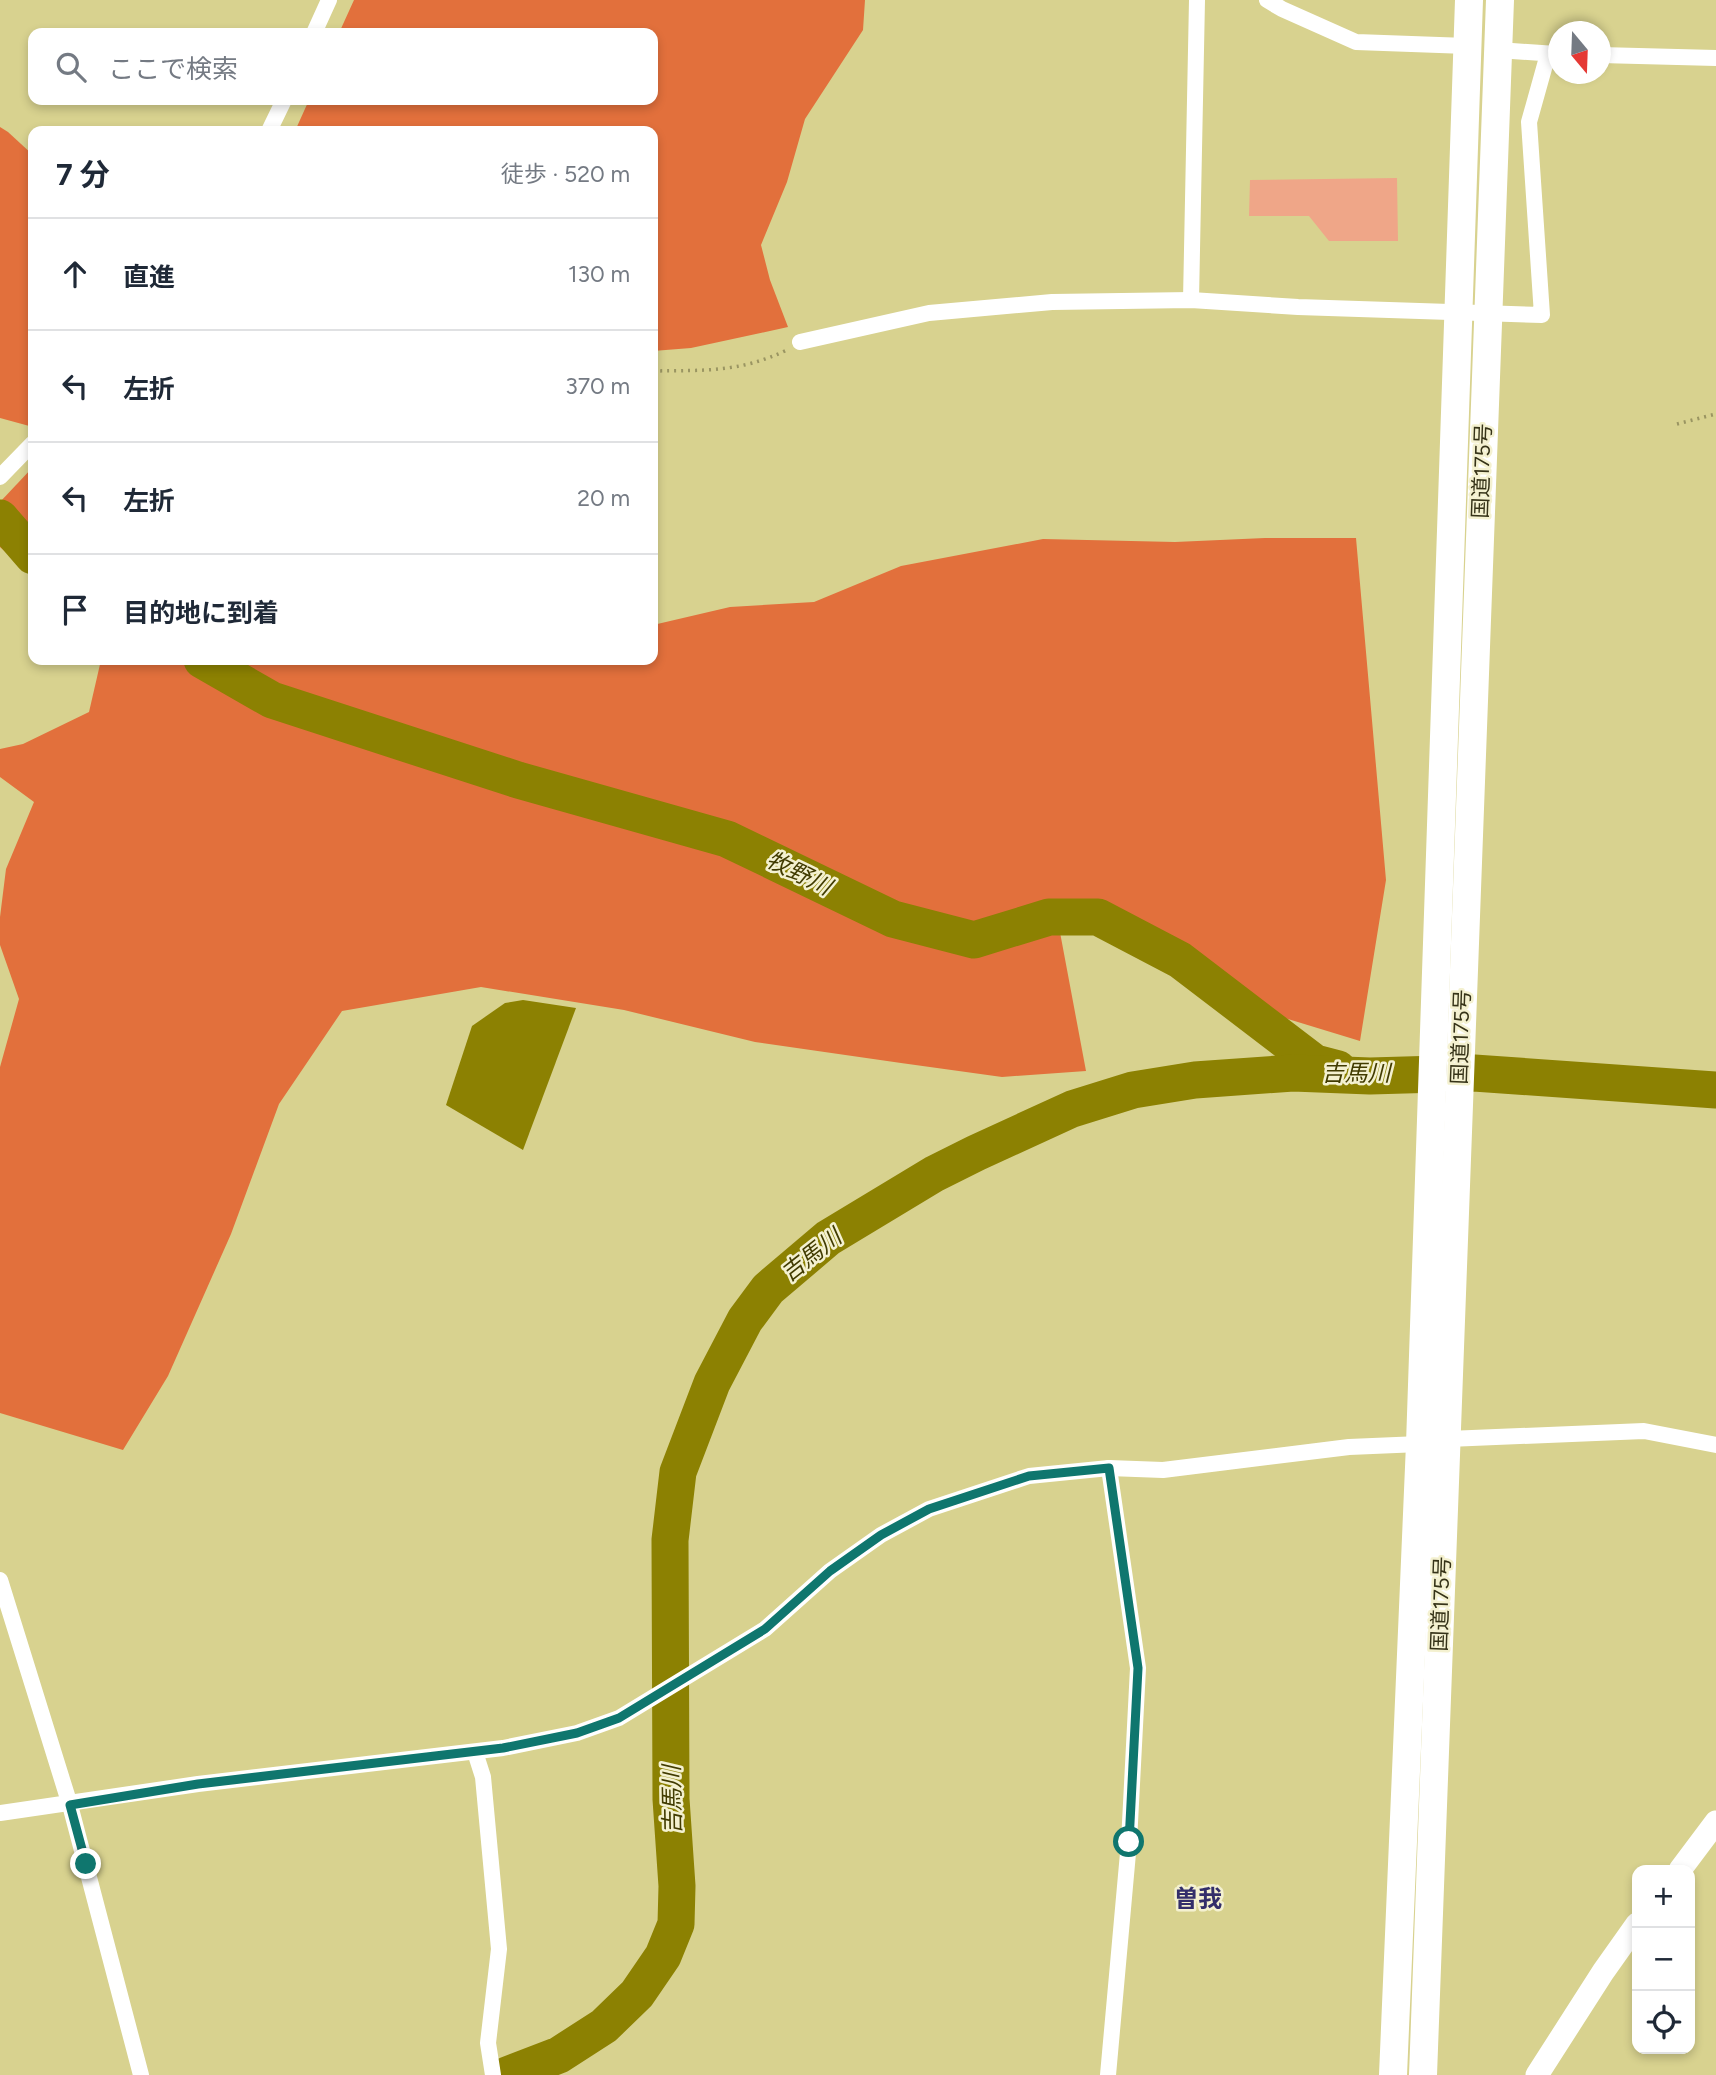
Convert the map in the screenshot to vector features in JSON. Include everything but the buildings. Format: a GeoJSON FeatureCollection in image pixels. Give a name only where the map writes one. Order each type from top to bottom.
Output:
{"type":"FeatureCollection","features":[{"type":"Feature","properties":{"kind":"highway","name":"国道175号"},"geometry":{"type":"LineString","coordinates":[[1451,941],[1469,0]]}},
{"type":"Feature","properties":{"kind":"highway","name":"国道175号"},"geometry":{"type":"LineString","coordinates":[[1393,2075],[1420,1444],[1438,1303],[1451,941],[1500,0]]}},
{"type":"Feature","properties":{"kind":"highway","name":"国道175号"},"geometry":{"type":"LineString","coordinates":[[1423,2075],[1448,1439],[1438,1303]]}},
{"type":"Feature","properties":{"kind":"main road"},"geometry":{"type":"LineString","coordinates":[[1684,1865],[1716,1822]]}},
{"type":"Feature","properties":{"kind":"main road"},"geometry":{"type":"LineString","coordinates":[[1537,2075],[1634,1928]]}},
{"type":"Feature","properties":{"kind":"street"},"geometry":{"type":"LineString","coordinates":[[316,28],[329,0]]}},
{"type":"Feature","properties":{"kind":"street"},"geometry":{"type":"LineString","coordinates":[[1191,300],[1197,0]]}},
{"type":"Feature","properties":{"kind":"street"},"geometry":{"type":"LineString","coordinates":[[1267,0],[1356,42],[1468,46]]}},
{"type":"Feature","properties":{"kind":"street"},"geometry":{"type":"LineString","coordinates":[[1498,50],[1548,54]]}},
{"type":"Feature","properties":{"kind":"street"},"geometry":{"type":"LineString","coordinates":[[1611,55],[1716,58]]}},
{"type":"Feature","properties":{"kind":"street"},"geometry":{"type":"LineString","coordinates":[[800,342],[929,313],[1052,302],[1191,300],[1298,307],[1542,315],[1529,122],[1548,68]]}},
{"type":"Feature","properties":{"kind":"street"},"geometry":{"type":"LineString","coordinates":[[271,126],[282,105]]}},
{"type":"Feature","properties":{"kind":"street"},"geometry":{"type":"LineString","coordinates":[[0,477],[28,448]]}},
{"type":"Feature","properties":{"kind":"street"},"geometry":{"type":"LineString","coordinates":[[1448,1439],[1644,1431],[1716,1445]]}},
{"type":"Feature","properties":{"kind":"street"},"geometry":{"type":"LineString","coordinates":[[0,1813],[70,1805],[198,1784],[475,1752],[577,1733],[632,1711],[765,1629],[830,1571],[881,1535],[929,1509],[1029,1476],[1109,1468],[1163,1470],[1349,1447],[1420,1444]]}},
{"type":"Feature","properties":{"kind":"street"},"geometry":{"type":"LineString","coordinates":[[1108,2075],[1129,1842],[1138,1668],[1109,1468]]}},
{"type":"Feature","properties":{"kind":"street"},"geometry":{"type":"LineString","coordinates":[[0,1580],[70,1805],[141,2075]]}},
{"type":"Feature","properties":{"kind":"street"},"geometry":{"type":"LineString","coordinates":[[475,1752],[483,1777],[499,1950],[488,2043],[493,2075]]}},
{"type":"Feature","properties":{"kind":"path"},"geometry":{"type":"LineString","coordinates":[[658,371],[715,371],[752,364],[800,342]]}},
{"type":"Feature","properties":{"kind":"path"},"geometry":{"type":"LineString","coordinates":[[1677,424],[1716,414]]}},
{"type":"Feature","properties":{"kind":"shaded area"},"geometry":{"type":"Polygon","coordinates":[[[354,0],[865,0],[863,30],[805,119],[787,182],[761,245],[770,280],[788,327],[691,348],[658,351],[658,126],[297,126],[307,105],[658,105],[658,28],[341,28],[354,0]]]}},
{"type":"Feature","properties":{"kind":"shaded area"},"geometry":{"type":"Polygon","coordinates":[[[0,127],[28,150],[28,426],[0,418],[0,127]]]}},
{"type":"Feature","properties":{"kind":"shaded area"},"geometry":{"type":"Polygon","coordinates":[[[1397,178],[1398,241],[1329,241],[1309,216],[1249,216],[1250,180],[1397,178]]]}},
{"type":"Feature","properties":{"kind":"shaded area"},"geometry":{"type":"Polygon","coordinates":[[[28,472],[28,572],[0,547],[0,502],[28,472]]]}},
{"type":"Feature","properties":{"kind":"shaded area"},"geometry":{"type":"Polygon","coordinates":[[[1356,538],[1386,880],[1360,1041],[1229,1001],[1143,940],[1056,911],[1086,1071],[1002,1077],[901,1063],[755,1042],[624,1010],[481,987],[342,1011],[279,1104],[231,1234],[168,1376],[123,1450],[0,1413],[0,1067],[19,999],[0,945],[0,917],[6,869],[34,802],[0,777],[0,749],[23,744],[89,712],[100,665],[658,665],[658,624],[730,607],[814,602],[901,566],[1043,539],[1175,542],[1356,538]]]}},
{"type":"Feature","properties":{"kind":"shaded area"},"geometry":{"type":"Polygon","coordinates":[[[523,1000],[576,1008],[523,1150],[446,1105],[472,1026],[505,1003],[523,1000]]]}},
{"type":"Feature","properties":{"kind":"waterway","name":"牧野川"},"geometry":{"type":"LineString","coordinates":[[0,518],[28,550]]}},
{"type":"Feature","properties":{"kind":"waterway","name":"牧野川"},"geometry":{"type":"LineString","coordinates":[[211,665],[272,700],[518,780],[727,839],[893,919],[974,940],[1049,917],[1098,917],[1180,960],[1315,1063],[1338,1069]]}},
{"type":"Feature","properties":{"kind":"waterway","name":"吉馬川"},"geometry":{"type":"LineString","coordinates":[[507,2075],[559,2055],[604,2026],[637,1994],[663,1956],[676,1924],[677,1886],[671,1799],[670,1540],[678,1472],[712,1383],[745,1320],[768,1289],[828,1238],[934,1174],[976,1153],[1072,1109],[1133,1090],[1195,1080],[1293,1073],[1370,1076],[1474,1073],[1716,1090]]}},
{"type":"Feature","properties":{"kind":"district","name":"曽我"},"geometry":{"type":"Point","coordinates":[1198,1899]}},
{"type":"Feature","properties":{"kind":"route"},"geometry":{"type":"LineString","coordinates":[[86,1864],[70,1805],[198,1784],[503,1748],[577,1733],[619,1718],[765,1629],[830,1571],[881,1535],[929,1509],[1029,1476],[1109,1468],[1138,1668],[1129,1842]]}}]}
